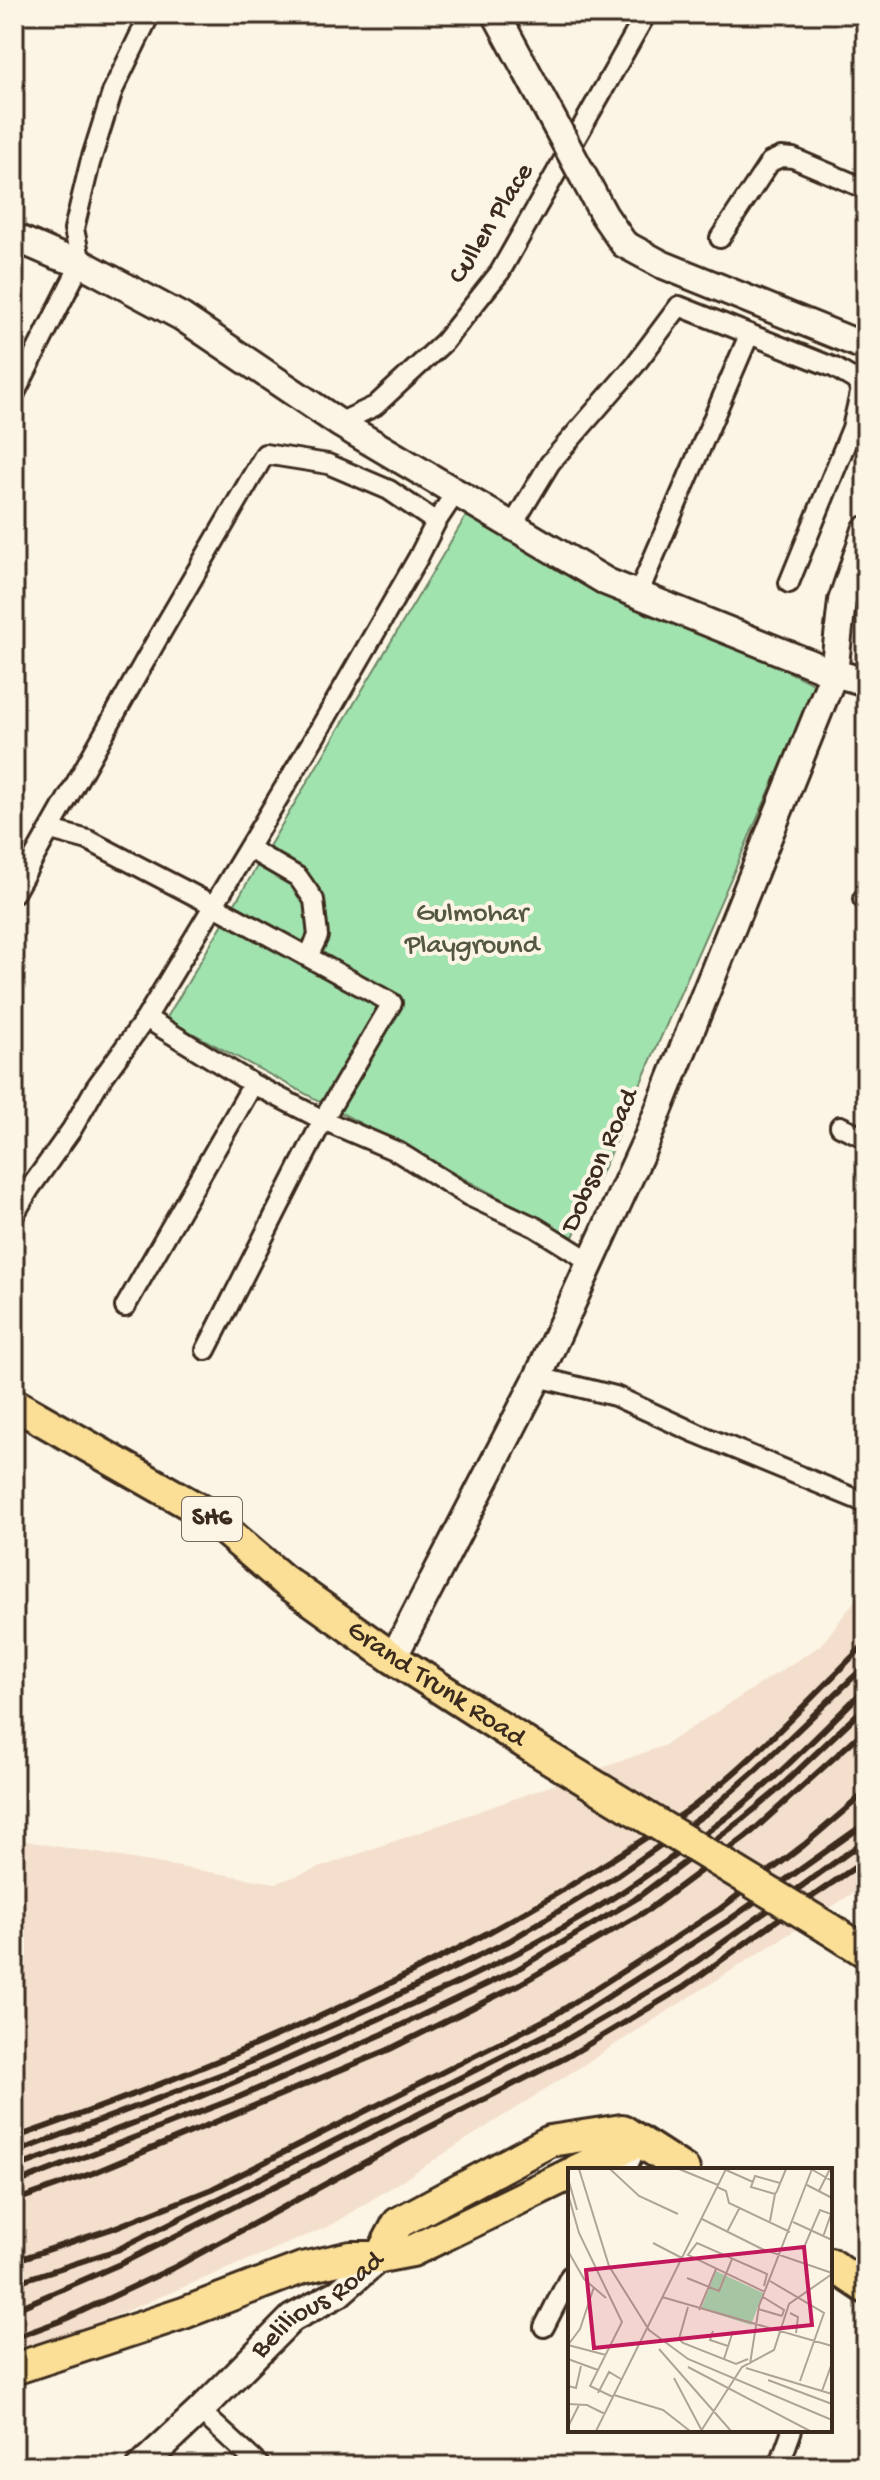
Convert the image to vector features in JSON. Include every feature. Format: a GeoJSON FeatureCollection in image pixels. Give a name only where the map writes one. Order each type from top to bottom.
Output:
{"type":"FeatureCollection","features":[{"type":"Feature","properties":{"kind":"main road"},"geometry":{"type":"LineString","coordinates":[[496,14],[604,215],[624,244],[661,264],[866,347]]}},
{"type":"Feature","properties":{"kind":"main road"},"geometry":{"type":"LineString","coordinates":[[14,237],[81,263],[182,317],[339,423],[607,582],[834,673],[866,682]]}},
{"type":"Feature","properties":{"kind":"main road","name":"Dobson Road"},"geometry":{"type":"LineString","coordinates":[[393,1658],[538,1377],[647,1139],[834,673],[842,601],[866,530]]}},
{"type":"Feature","properties":{"kind":"main road","name":"Grand Trunk Road"},"geometry":{"type":"LineString","coordinates":[[14,1404],[205,1513],[282,1579],[393,1658],[533,1748],[866,1952]]}},
{"type":"Feature","properties":{"kind":"main road"},"geometry":{"type":"LineString","coordinates":[[14,2369],[184,2313],[302,2268],[351,2257],[380,2257],[398,2223],[550,2141],[622,2130],[681,2168]]}},
{"type":"Feature","properties":{"kind":"main road"},"geometry":{"type":"LineString","coordinates":[[581,2168],[639,2141]]}},
{"type":"Feature","properties":{"kind":"main road","name":"Belilious Road"},"geometry":{"type":"LineString","coordinates":[[141,2466],[292,2318],[339,2293],[380,2257],[412,2251],[568,2175]]}},
{"type":"Feature","properties":{"kind":"main road"},"geometry":{"type":"LineString","coordinates":[[832,2265],[866,2288]]}},
{"type":"Feature","properties":{"kind":"street"},"geometry":{"type":"LineString","coordinates":[[14,395],[81,263],[74,229],[90,163],[113,90],[150,14]]}},
{"type":"Feature","properties":{"kind":"street","name":"Cullen Place"},"geometry":{"type":"LineString","coordinates":[[339,423],[375,406],[444,342],[500,272],[646,14]]}},
{"type":"Feature","properties":{"kind":"street"},"geometry":{"type":"LineString","coordinates":[[720,238],[770,162],[781,157],[793,158],[866,189]]}},
{"type":"Feature","properties":{"kind":"street"},"geometry":{"type":"LineString","coordinates":[[512,526],[550,463],[634,366],[679,306],[835,368],[855,380],[861,389],[852,428],[789,583]]}},
{"type":"Feature","properties":{"kind":"street"},"geometry":{"type":"LineString","coordinates":[[638,594],[749,335]]}},
{"type":"Feature","properties":{"kind":"street"},"geometry":{"type":"LineString","coordinates":[[14,893],[265,454],[328,464],[389,490],[436,522]]}},
{"type":"Feature","properties":{"kind":"street"},"geometry":{"type":"LineString","coordinates":[[14,1215],[72,1129],[96,1087],[146,1018],[363,656],[436,522],[456,492]]}},
{"type":"Feature","properties":{"kind":"street"},"geometry":{"type":"LineString","coordinates":[[51,830],[88,840],[392,1003],[323,1120],[206,1350]]}},
{"type":"Feature","properties":{"kind":"street"},"geometry":{"type":"LineString","coordinates":[[248,848],[298,877],[314,900],[318,936],[308,957]]}},
{"type":"Feature","properties":{"kind":"street"},"geometry":{"type":"LineString","coordinates":[[146,1018],[253,1084],[323,1120],[398,1152],[469,1196],[535,1227],[591,1262]]}},
{"type":"Feature","properties":{"kind":"street"},"geometry":{"type":"LineString","coordinates":[[125,1307],[253,1084]]}},
{"type":"Feature","properties":{"kind":"street"},"geometry":{"type":"LineString","coordinates":[[840,1126],[866,1138]]}},
{"type":"Feature","properties":{"kind":"street"},"geometry":{"type":"LineString","coordinates":[[538,1377],[615,1396],[866,1503]]}},
{"type":"Feature","properties":{"kind":"street"},"geometry":{"type":"LineString","coordinates":[[627,2168],[639,2141]]}},
{"type":"Feature","properties":{"kind":"street"},"geometry":{"type":"LineString","coordinates":[[544,2327],[568,2280]]}},
{"type":"Feature","properties":{"kind":"street"},"geometry":{"type":"LineString","coordinates":[[200,2411],[260,2466]]}},
{"type":"Feature","properties":{"kind":"street"},"geometry":{"type":"LineString","coordinates":[[779,2466],[791,2432]]}},
{"type":"Feature","properties":{"kind":"shaded area"},"geometry":{"type":"Polygon","coordinates":[[[866,1586],[866,1885],[332,2225],[14,2358],[14,1839],[276,1883],[663,1746],[821,1645],[866,1586]]]}},
{"type":"Feature","properties":{"kind":"green space","name":"Gulmohar Playground"},"geometry":{"type":"Polygon","coordinates":[[[466,516],[816,685],[573,1237],[166,1019],[466,516]]]}},
{"type":"Feature","properties":{"kind":"railway"},"geometry":{"type":"LineString","coordinates":[[14,2138],[223,2059],[292,2029],[427,1965],[558,1893],[679,1817],[718,1787],[866,1643]]}},
{"type":"Feature","properties":{"kind":"railway"},"geometry":{"type":"LineString","coordinates":[[14,2153],[230,2071],[509,1941],[612,1879],[708,1812],[866,1665]]}},
{"type":"Feature","properties":{"kind":"railway"},"geometry":{"type":"LineString","coordinates":[[14,2168],[280,2063],[435,1993],[552,1934],[637,1882],[739,1808],[866,1688]]}},
{"type":"Feature","properties":{"kind":"railway"},"geometry":{"type":"LineString","coordinates":[[14,2184],[239,2097],[383,2034],[516,1970],[634,1900],[739,1822],[866,1706]]}},
{"type":"Feature","properties":{"kind":"railway"},"geometry":{"type":"LineString","coordinates":[[14,2201],[93,2173],[388,2050],[520,1984],[648,1910],[746,1837],[866,1729]]}},
{"type":"Feature","properties":{"kind":"railway"},"geometry":{"type":"LineString","coordinates":[[14,2261],[111,2229],[212,2189],[553,2016],[720,1909],[804,1845],[866,1792]]}},
{"type":"Feature","properties":{"kind":"railway"},"geometry":{"type":"LineString","coordinates":[[14,2283],[117,2250],[559,2028],[729,1920],[866,1823]]}},
{"type":"Feature","properties":{"kind":"railway"},"geometry":{"type":"LineString","coordinates":[[14,2310],[120,2264],[564,2041],[679,1974],[866,1840]]}},
{"type":"Feature","properties":{"kind":"railway"},"geometry":{"type":"LineString","coordinates":[[14,2338],[63,2320],[175,2267],[418,2133],[567,2057],[684,1987],[866,1860]]}}]}
